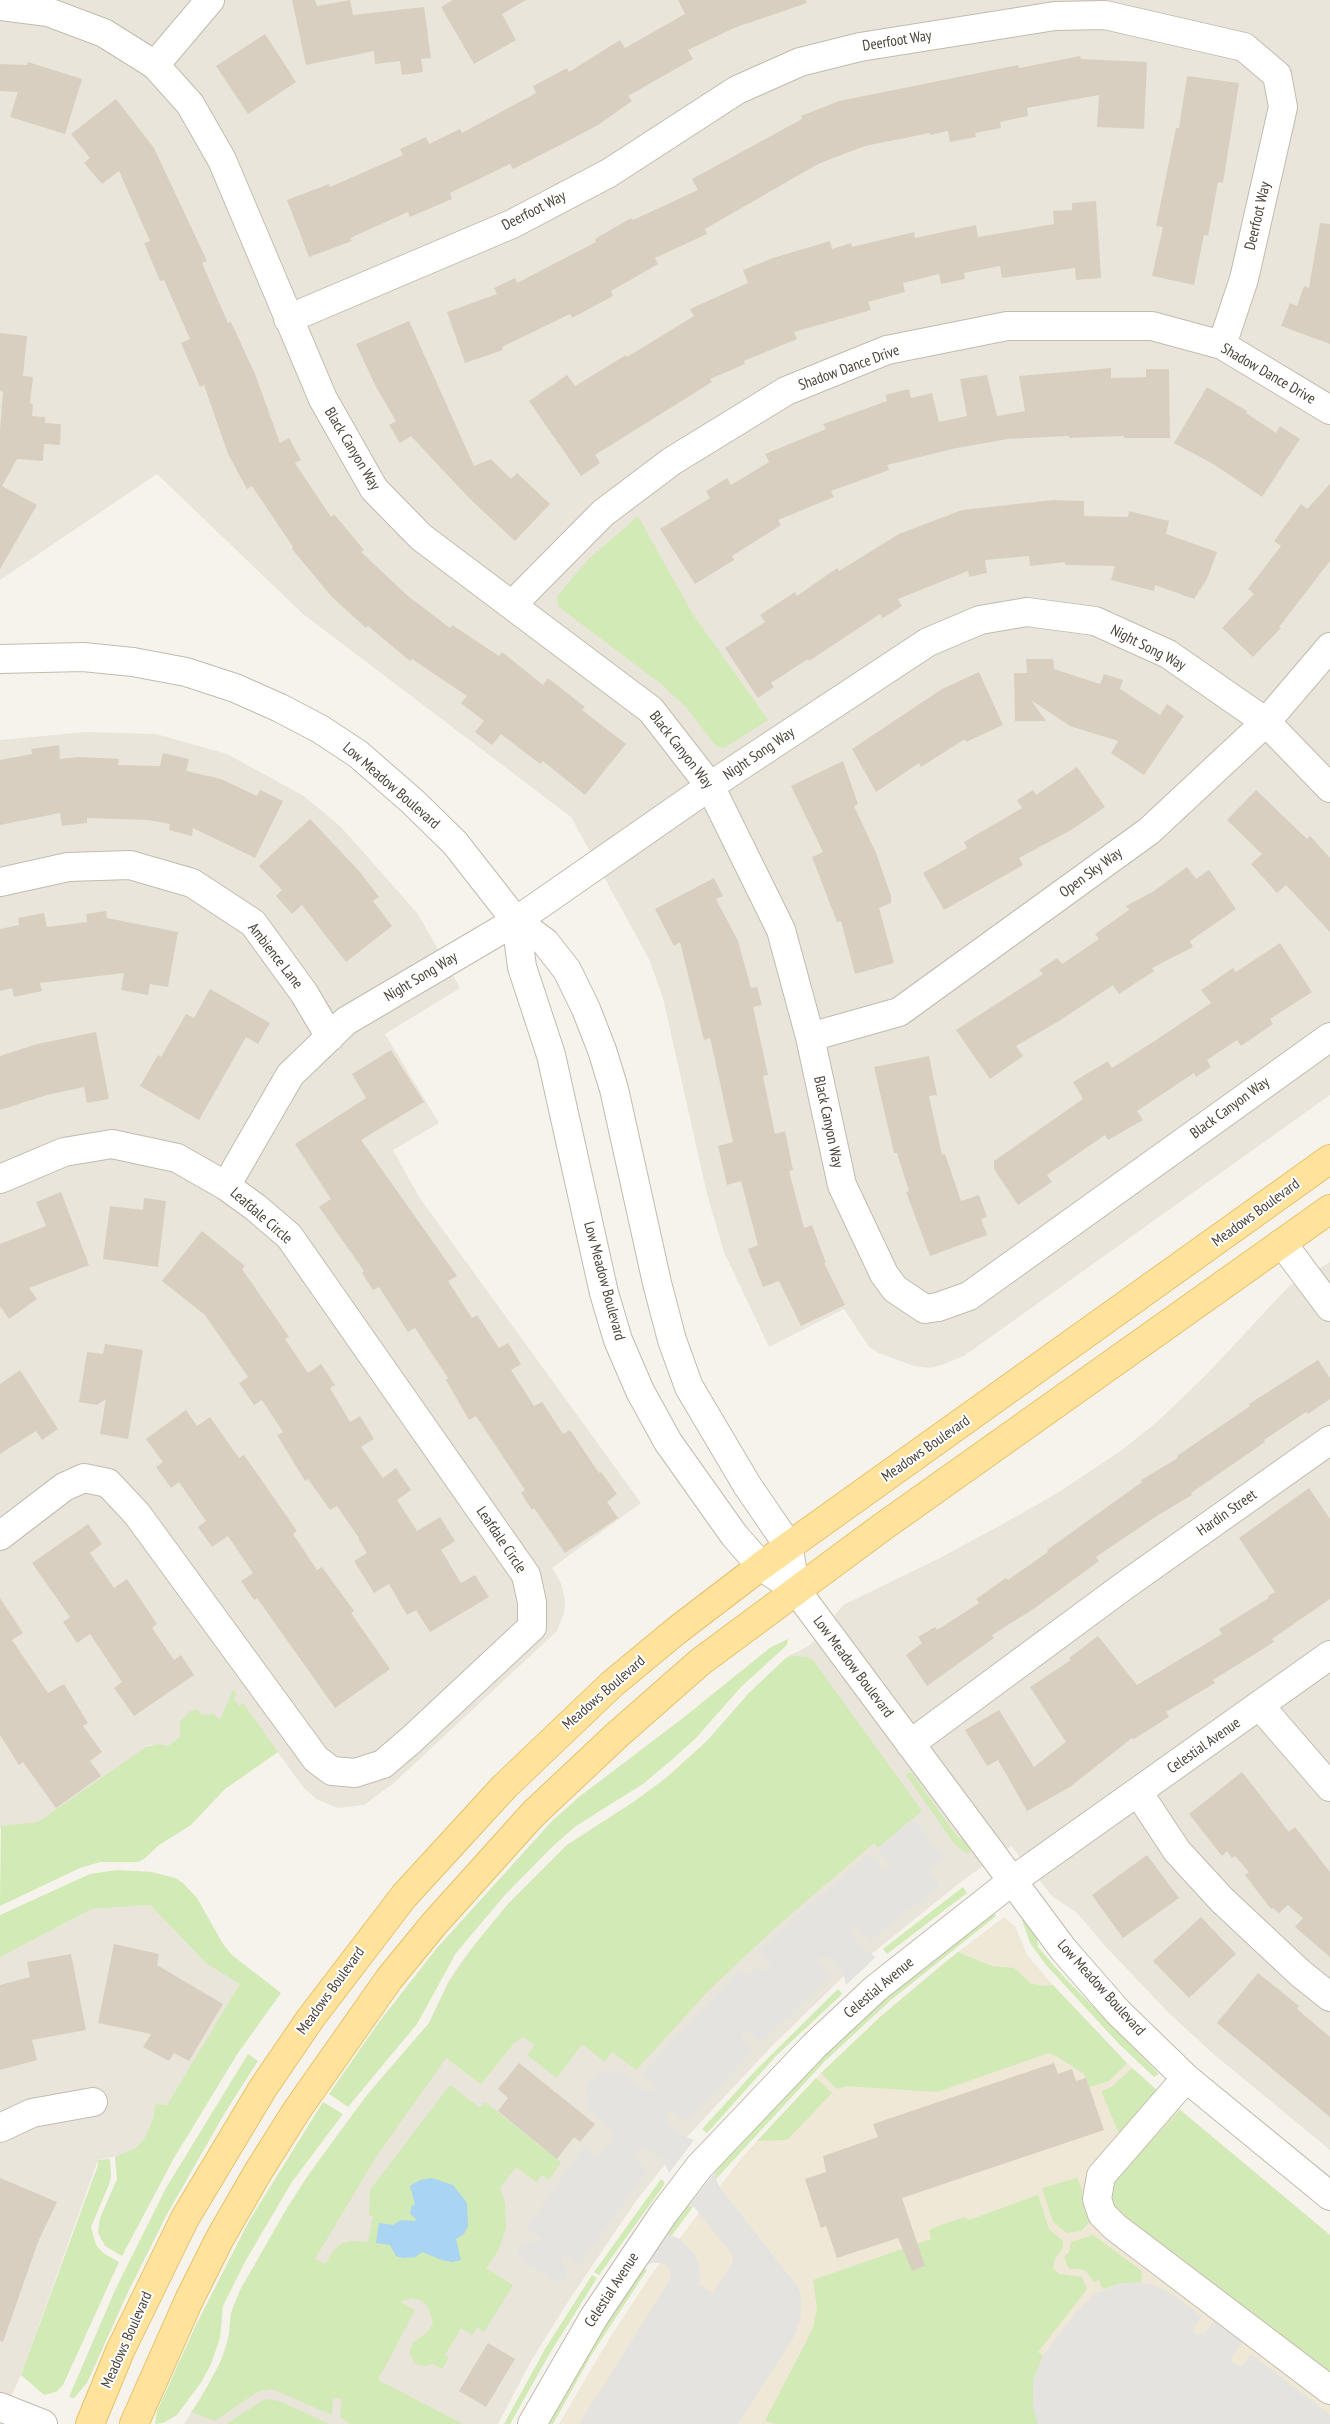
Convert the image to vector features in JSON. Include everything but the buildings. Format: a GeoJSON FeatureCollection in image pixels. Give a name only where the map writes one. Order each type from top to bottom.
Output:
{"type":"FeatureCollection","features":[{"type":"Feature","properties":{"kind":"main road","name":"Meadows Boulevard"},"geometry":{"type":"LineString","coordinates":[[90,2424],[144,2299],[211,2172],[263,2088],[310,2019],[358,1954],[404,1896],[453,1840],[612,1684],[676,1631],[788,1545],[1330,1159]]}},
{"type":"Feature","properties":{"kind":"main road"},"geometry":{"type":"LineString","coordinates":[[134,2424],[189,2300],[258,2172],[334,2056],[389,1979],[434,1924],[533,1814],[586,1763],[700,1662],[796,1590],[1330,1209]]}},
{"type":"Feature","properties":{"kind":"street"},"geometry":{"type":"LineString","coordinates":[[155,65],[210,0]]}},
{"type":"Feature","properties":{"kind":"street","name":"Black Canyon Way"},"geometry":{"type":"LineString","coordinates":[[0,6],[48,12],[76,22],[104,33],[155,65],[190,104],[222,160],[323,399],[374,489],[421,537],[651,710],[710,786],[781,930],[810,1037],[842,1186],[884,1274],[895,1289],[925,1309],[938,1307],[969,1296],[1330,1037]]}},
{"type":"Feature","properties":{"kind":"street","name":"Deerfoot Way"},"geometry":{"type":"LineString","coordinates":[[288,319],[512,224],[609,173],[737,90],[800,62],[860,47],[1055,16],[1106,15],[1244,47],[1277,75],[1283,107],[1244,279],[1222,345]]}},
{"type":"Feature","properties":{"kind":"street","name":"Shadow Dance Drive"},"geometry":{"type":"LineString","coordinates":[[512,605],[603,513],[672,461],[786,391],[887,350],[1007,326],[1152,326],[1222,345],[1330,410]]}},
{"type":"Feature","properties":{"kind":"street","name":"Night Song Way"},"geometry":{"type":"LineString","coordinates":[[226,1186],[290,1075],[346,1021],[516,920],[710,786],[928,642],[980,620],[1027,612],[1095,622],[1168,654],[1266,722],[1330,788]]}},
{"type":"Feature","properties":{"kind":"street","name":"Open Sky Way"},"geometry":{"type":"LineString","coordinates":[[810,1037],[899,1012],[1149,831],[1266,722],[1330,647]]}},
{"type":"Feature","properties":{"kind":"street","name":"Low Meadow Boulevard"},"geometry":{"type":"LineString","coordinates":[[0,659],[82,657],[133,662],[186,672],[235,688],[280,708],[358,754],[412,801],[455,843],[516,920],[545,942],[567,970],[586,1009],[614,1089],[657,1283],[672,1340],[689,1387],[747,1484],[788,1545],[796,1590]]}},
{"type":"Feature","properties":{"kind":"street","name":"Ambience Lane"},"geometry":{"type":"LineString","coordinates":[[0,882],[68,867],[130,865],[192,883],[253,923],[304,993],[330,1037]]}},
{"type":"Feature","properties":{"kind":"street","name":"Low Meadow Boulevard"},"geometry":{"type":"LineString","coordinates":[[516,920],[522,967],[550,1055],[604,1293],[618,1340],[640,1392],[668,1442],[734,1535],[761,1566],[796,1590],[1063,1949],[1112,2005],[1186,2078],[1330,2196]]}},
{"type":"Feature","properties":{"kind":"street","name":"Leafdale Circle"},"geometry":{"type":"LineString","coordinates":[[0,1179],[64,1152],[112,1144],[177,1158],[226,1186],[255,1207],[289,1236],[526,1575],[532,1602],[532,1627],[383,1764],[355,1773],[332,1771],[316,1759],[137,1514],[108,1483],[84,1478],[64,1487],[0,1536]]}},
{"type":"Feature","properties":{"kind":"street"},"geometry":{"type":"LineString","coordinates":[[1282,1243],[1330,1307]]}},
{"type":"Feature","properties":{"kind":"street","name":"Hardin Street"},"geometry":{"type":"LineString","coordinates":[[910,1744],[1124,1586],[1330,1440]]}},
{"type":"Feature","properties":{"kind":"street","name":"Celestial Avenue"},"geometry":{"type":"LineString","coordinates":[[532,2424],[594,2317],[645,2238],[699,2167],[814,2046],[868,1995],[1012,1881],[1330,1655]]}},
{"type":"Feature","properties":{"kind":"street"},"geometry":{"type":"LineString","coordinates":[[1260,1706],[1330,1787]]}},
{"type":"Feature","properties":{"kind":"street"},"geometry":{"type":"LineString","coordinates":[[1138,1792],[1177,1851],[1222,1900],[1300,1973],[1330,1997]]}},
{"type":"Feature","properties":{"kind":"street"},"geometry":{"type":"LineString","coordinates":[[1186,2078],[1101,2176],[1097,2199],[1102,2214],[1115,2227],[1330,2390]]}},
{"type":"Feature","properties":{"kind":"street"},"geometry":{"type":"LineString","coordinates":[[0,2128],[32,2113],[93,2102]]}},
{"type":"Feature","properties":{"kind":"street"},"geometry":{"type":"LineString","coordinates":[[0,2407],[43,2424]]}},
{"type":"Feature","properties":{"kind":"shaded area"},"geometry":{"type":"Polygon","coordinates":[[[0,0],[1330,0],[1330,1095],[964,1356],[930,1368],[914,1366],[879,1353],[869,1347],[844,1309],[769,1347],[724,1252],[707,1194],[663,998],[649,959],[571,817],[303,614],[157,474],[0,580],[0,0]]]}},
{"type":"Feature","properties":{"kind":"shaded area"},"geometry":{"type":"Polygon","coordinates":[[[86,732],[156,734],[227,754],[304,796],[341,827],[418,914],[460,988],[385,1034],[439,1123],[393,1150],[419,1197],[641,1503],[552,1568],[561,1583],[565,1600],[564,1613],[557,1631],[395,1782],[364,1805],[338,1808],[318,1800],[304,1788],[251,1716],[227,1764],[157,1745],[150,1745],[38,1822],[0,1828],[0,740],[86,732]]]}},
{"type":"Feature","properties":{"kind":"shaded area"},"geometry":{"type":"Polygon","coordinates":[[[1330,1262],[1330,2150],[1211,2052],[1168,2012],[1107,1948],[1076,1912],[1053,1897],[1011,1846],[962,1881],[843,1977],[772,2046],[686,2138],[636,2201],[573,2294],[531,2361],[498,2424],[184,2424],[218,2369],[229,2335],[231,2313],[234,2305],[287,2208],[309,2174],[367,2095],[429,2023],[448,1982],[461,1962],[508,1904],[567,1845],[635,1801],[666,1778],[707,1741],[749,1693],[787,1657],[810,1645],[843,1605],[940,1558],[1010,1520],[1059,1492],[1122,1450],[1158,1421],[1207,1374],[1289,1286],[1330,1262]]]}},
{"type":"Feature","properties":{"kind":"shaded area"},"geometry":{"type":"Polygon","coordinates":[[[913,1818],[943,1859],[928,1869],[939,1886],[869,1941],[859,1928],[852,1929],[852,1935],[864,1950],[876,1957],[846,1985],[843,1974],[828,1957],[820,1957],[820,1963],[831,1975],[760,2043],[748,2031],[742,2033],[742,2039],[753,2049],[747,2056],[687,2122],[675,2112],[670,2112],[667,2116],[668,2123],[681,2135],[694,2140],[669,2173],[664,2162],[647,2148],[639,2149],[633,2156],[634,2159],[648,2170],[579,2265],[567,2256],[562,2257],[561,2261],[568,2270],[565,2279],[557,2282],[520,2258],[518,2252],[522,2243],[530,2241],[537,2243],[540,2241],[539,2237],[526,2228],[584,2147],[598,2157],[613,2141],[615,2134],[588,2108],[586,2088],[593,2079],[602,2072],[619,2071],[646,2091],[654,2089],[656,2085],[643,2074],[710,2001],[741,1969],[748,1976],[759,1966],[764,1971],[768,1970],[771,1965],[758,1951],[809,1905],[870,1855],[882,1870],[889,1867],[889,1863],[878,1848],[913,1818]]]}},
{"type":"Feature","properties":{"kind":"shaded area"},"geometry":{"type":"Polygon","coordinates":[[[150,1905],[207,1964],[241,1984],[167,2105],[155,2103],[153,2119],[144,2139],[136,2148],[122,2155],[98,2160],[21,2375],[0,2421],[0,1957],[92,1909],[150,1905]]]}},
{"type":"Feature","properties":{"kind":"shaded area"},"geometry":{"type":"Polygon","coordinates":[[[1004,1917],[1015,1926],[1028,1956],[1078,2014],[1127,2063],[1330,2235],[1330,2424],[559,2424],[609,2339],[651,2275],[744,2155],[821,2073],[880,2017],[941,1965],[1004,1917]]]}},
{"type":"Feature","properties":{"kind":"shaded area"},"geometry":{"type":"Polygon","coordinates":[[[716,2171],[716,2179],[720,2188],[797,2286],[801,2296],[801,2316],[795,2335],[738,2424],[579,2424],[671,2278],[669,2268],[663,2263],[652,2263],[642,2267],[667,2233],[681,2240],[695,2255],[700,2269],[700,2285],[711,2292],[714,2291],[733,2262],[732,2254],[694,2207],[688,2206],[716,2171]]]}},
{"type":"Feature","properties":{"kind":"shaded area"},"geometry":{"type":"Polygon","coordinates":[[[1141,2282],[1167,2291],[1202,2316],[1193,2330],[1196,2335],[1204,2334],[1216,2318],[1244,2340],[1231,2358],[1232,2362],[1241,2367],[1251,2354],[1330,2415],[1330,2424],[1038,2424],[1033,2407],[1034,2378],[1043,2356],[1077,2311],[1095,2294],[1119,2284],[1141,2282]]]}},
{"type":"Feature","properties":{"kind":"green space"},"geometry":{"type":"Polygon","coordinates":[[[638,516],[692,613],[768,720],[724,748],[716,746],[686,707],[661,684],[559,607],[557,597],[568,583],[590,558],[638,516]]]}},
{"type":"Feature","properties":{"kind":"green space"},"geometry":{"type":"Polygon","coordinates":[[[788,1639],[787,1645],[741,1687],[696,1738],[674,1758],[643,1784],[576,1826],[552,1847],[505,1895],[456,1953],[417,2024],[348,2107],[329,2094],[379,2022],[437,1948],[552,1821],[579,1797],[683,1718],[771,1647],[788,1639]]]}},
{"type":"Feature","properties":{"kind":"green space"},"geometry":{"type":"Polygon","coordinates":[[[787,1657],[807,1657],[813,1660],[922,1811],[878,1848],[874,1843],[777,1926],[709,1990],[636,2070],[612,2052],[605,2062],[582,2044],[557,2078],[527,2055],[535,2045],[523,2037],[514,2043],[481,2084],[446,2058],[376,2157],[315,2259],[326,2264],[333,2251],[342,2243],[353,2241],[368,2242],[373,2216],[369,2215],[370,2190],[450,2085],[480,2108],[485,2102],[561,2162],[549,2180],[542,2175],[536,2182],[516,2167],[500,2188],[505,2203],[506,2228],[499,2249],[486,2268],[513,2285],[484,2332],[477,2327],[472,2335],[461,2328],[445,2355],[449,2358],[442,2369],[433,2364],[425,2366],[415,2364],[409,2352],[413,2342],[427,2333],[433,2323],[428,2307],[422,2301],[413,2298],[400,2302],[415,2310],[378,2380],[463,2424],[350,2424],[340,2417],[342,2399],[333,2398],[332,2415],[272,2389],[257,2392],[215,2421],[191,2412],[200,2400],[224,2355],[229,2335],[231,2313],[240,2290],[287,2208],[309,2174],[367,2095],[429,2023],[449,1982],[475,1944],[508,1904],[567,1845],[635,1801],[666,1778],[707,1741],[749,1693],[787,1657]]]}},
{"type":"Feature","properties":{"kind":"green space"},"geometry":{"type":"Polygon","coordinates":[[[233,1690],[237,1695],[233,1698],[239,1706],[243,1703],[278,1752],[225,1789],[191,1825],[159,1845],[144,1859],[138,1862],[100,1862],[80,1868],[0,1906],[1,1826],[38,1822],[146,1747],[157,1744],[168,1746],[180,1737],[180,1722],[190,1711],[197,1709],[202,1715],[214,1714],[220,1720],[233,1690]]]}},
{"type":"Feature","properties":{"kind":"green space"},"geometry":{"type":"Polygon","coordinates":[[[911,1772],[956,1835],[973,1849],[967,1854],[954,1843],[906,1775],[911,1772]]]}},
{"type":"Feature","properties":{"kind":"green space"},"geometry":{"type":"Polygon","coordinates":[[[117,1870],[152,1872],[175,1878],[183,1883],[197,1898],[223,1944],[232,1955],[281,1993],[238,2053],[174,2158],[122,2256],[105,2246],[98,2233],[100,2218],[117,2179],[115,2157],[136,2148],[144,2139],[153,2119],[155,2103],[167,2105],[240,1984],[207,1964],[150,1905],[92,1909],[0,1957],[0,1915],[90,1874],[117,1870]]]}},
{"type":"Feature","properties":{"kind":"green space"},"geometry":{"type":"Polygon","coordinates":[[[963,1887],[967,1893],[887,1954],[883,1949],[963,1887]]]}},
{"type":"Feature","properties":{"kind":"green space"},"geometry":{"type":"Polygon","coordinates":[[[993,1912],[996,1916],[891,2000],[825,2061],[716,2179],[716,2171],[723,2162],[805,2072],[887,1996],[993,1912]]]}},
{"type":"Feature","properties":{"kind":"green space"},"geometry":{"type":"Polygon","coordinates":[[[1025,1919],[1037,1937],[1038,1947],[1063,1976],[1159,2074],[1154,2077],[1119,2044],[1046,1965],[1030,1943],[1022,1920],[1025,1919]]]}},
{"type":"Feature","properties":{"kind":"green space"},"geometry":{"type":"Polygon","coordinates":[[[958,1952],[992,1966],[1014,1968],[1030,1983],[1044,1986],[1053,1985],[1127,2063],[1109,2081],[1089,2087],[1084,2074],[1049,2053],[937,2092],[847,2086],[837,2089],[821,2073],[880,2017],[958,1952]]]}},
{"type":"Feature","properties":{"kind":"green space"},"geometry":{"type":"Polygon","coordinates":[[[838,1989],[842,1993],[840,1996],[776,2056],[707,2133],[702,2129],[756,2070],[838,1989]]]}},
{"type":"Feature","properties":{"kind":"green space"},"geometry":{"type":"Polygon","coordinates":[[[248,2054],[258,2061],[226,2111],[167,2214],[129,2290],[87,2383],[74,2398],[69,2397],[116,2288],[166,2188],[248,2054]]]}},
{"type":"Feature","properties":{"kind":"green space"},"geometry":{"type":"Polygon","coordinates":[[[1132,2068],[1158,2091],[1119,2133],[1101,2091],[1113,2086],[1132,2068]]]}},
{"type":"Feature","properties":{"kind":"green space"},"geometry":{"type":"Polygon","coordinates":[[[816,2078],[832,2093],[787,2140],[757,2141],[816,2078]]]}},
{"type":"Feature","properties":{"kind":"green space"},"geometry":{"type":"Polygon","coordinates":[[[323,2102],[343,2114],[292,2182],[246,2260],[223,2306],[220,2338],[211,2364],[202,2381],[177,2415],[163,2423],[155,2424],[157,2411],[196,2325],[249,2221],[323,2102]]]}},
{"type":"Feature","properties":{"kind":"green space"},"geometry":{"type":"Polygon","coordinates":[[[1180,2110],[1330,2235],[1330,2381],[1125,2224],[1107,2202],[1111,2184],[1180,2110]]]}},
{"type":"Feature","properties":{"kind":"green space"},"geometry":{"type":"Polygon","coordinates":[[[110,2159],[110,2182],[91,2227],[96,2245],[103,2253],[119,2262],[63,2385],[56,2392],[44,2395],[21,2375],[98,2165],[98,2160],[110,2159]]]}},
{"type":"Feature","properties":{"kind":"green space"},"geometry":{"type":"Polygon","coordinates":[[[1077,2178],[1082,2189],[1084,2210],[1090,2221],[1081,2231],[1067,2233],[1053,2222],[1042,2188],[1077,2178]]]}},
{"type":"Feature","properties":{"kind":"green space"},"geometry":{"type":"Polygon","coordinates":[[[661,2179],[664,2185],[599,2275],[594,2272],[661,2179]]]}},
{"type":"Feature","properties":{"kind":"green space"},"geometry":{"type":"Polygon","coordinates":[[[1038,2195],[1049,2229],[1063,2241],[1063,2247],[1055,2259],[1053,2268],[1059,2274],[1082,2277],[1087,2289],[1038,2352],[1043,2356],[1034,2378],[1033,2393],[1038,2424],[776,2424],[765,2421],[813,2328],[817,2308],[813,2280],[931,2239],[929,2231],[933,2228],[964,2217],[969,2220],[1038,2195]]]}},
{"type":"Feature","properties":{"kind":"green space"},"geometry":{"type":"Polygon","coordinates":[[[688,2206],[693,2207],[672,2235],[668,2235],[667,2233],[688,2206]]]}},
{"type":"Feature","properties":{"kind":"green space"},"geometry":{"type":"Polygon","coordinates":[[[1093,2235],[1142,2271],[1141,2282],[1119,2284],[1103,2289],[1099,2280],[1094,2282],[1086,2271],[1069,2269],[1064,2257],[1069,2252],[1071,2242],[1093,2235]]]}},
{"type":"Feature","properties":{"kind":"green space"},"geometry":{"type":"Polygon","coordinates":[[[642,2267],[647,2270],[592,2354],[553,2424],[546,2424],[588,2350],[642,2267]]]}},
{"type":"Feature","properties":{"kind":"green space"},"geometry":{"type":"Polygon","coordinates":[[[592,2275],[597,2278],[550,2353],[510,2424],[504,2424],[545,2349],[592,2275]]]}},
{"type":"Feature","properties":{"kind":"green space"},"geometry":{"type":"Polygon","coordinates":[[[265,2399],[280,2401],[329,2424],[226,2424],[265,2399]]]}},
{"type":"Feature","properties":{"kind":"water"},"geometry":{"type":"Polygon","coordinates":[[[432,2178],[453,2185],[467,2203],[468,2226],[464,2234],[456,2239],[461,2260],[452,2262],[442,2260],[422,2252],[416,2257],[403,2258],[396,2256],[390,2245],[376,2243],[379,2223],[393,2225],[401,2220],[415,2221],[416,2219],[410,2214],[411,2206],[415,2205],[410,2186],[420,2180],[432,2178]]]}}]}
